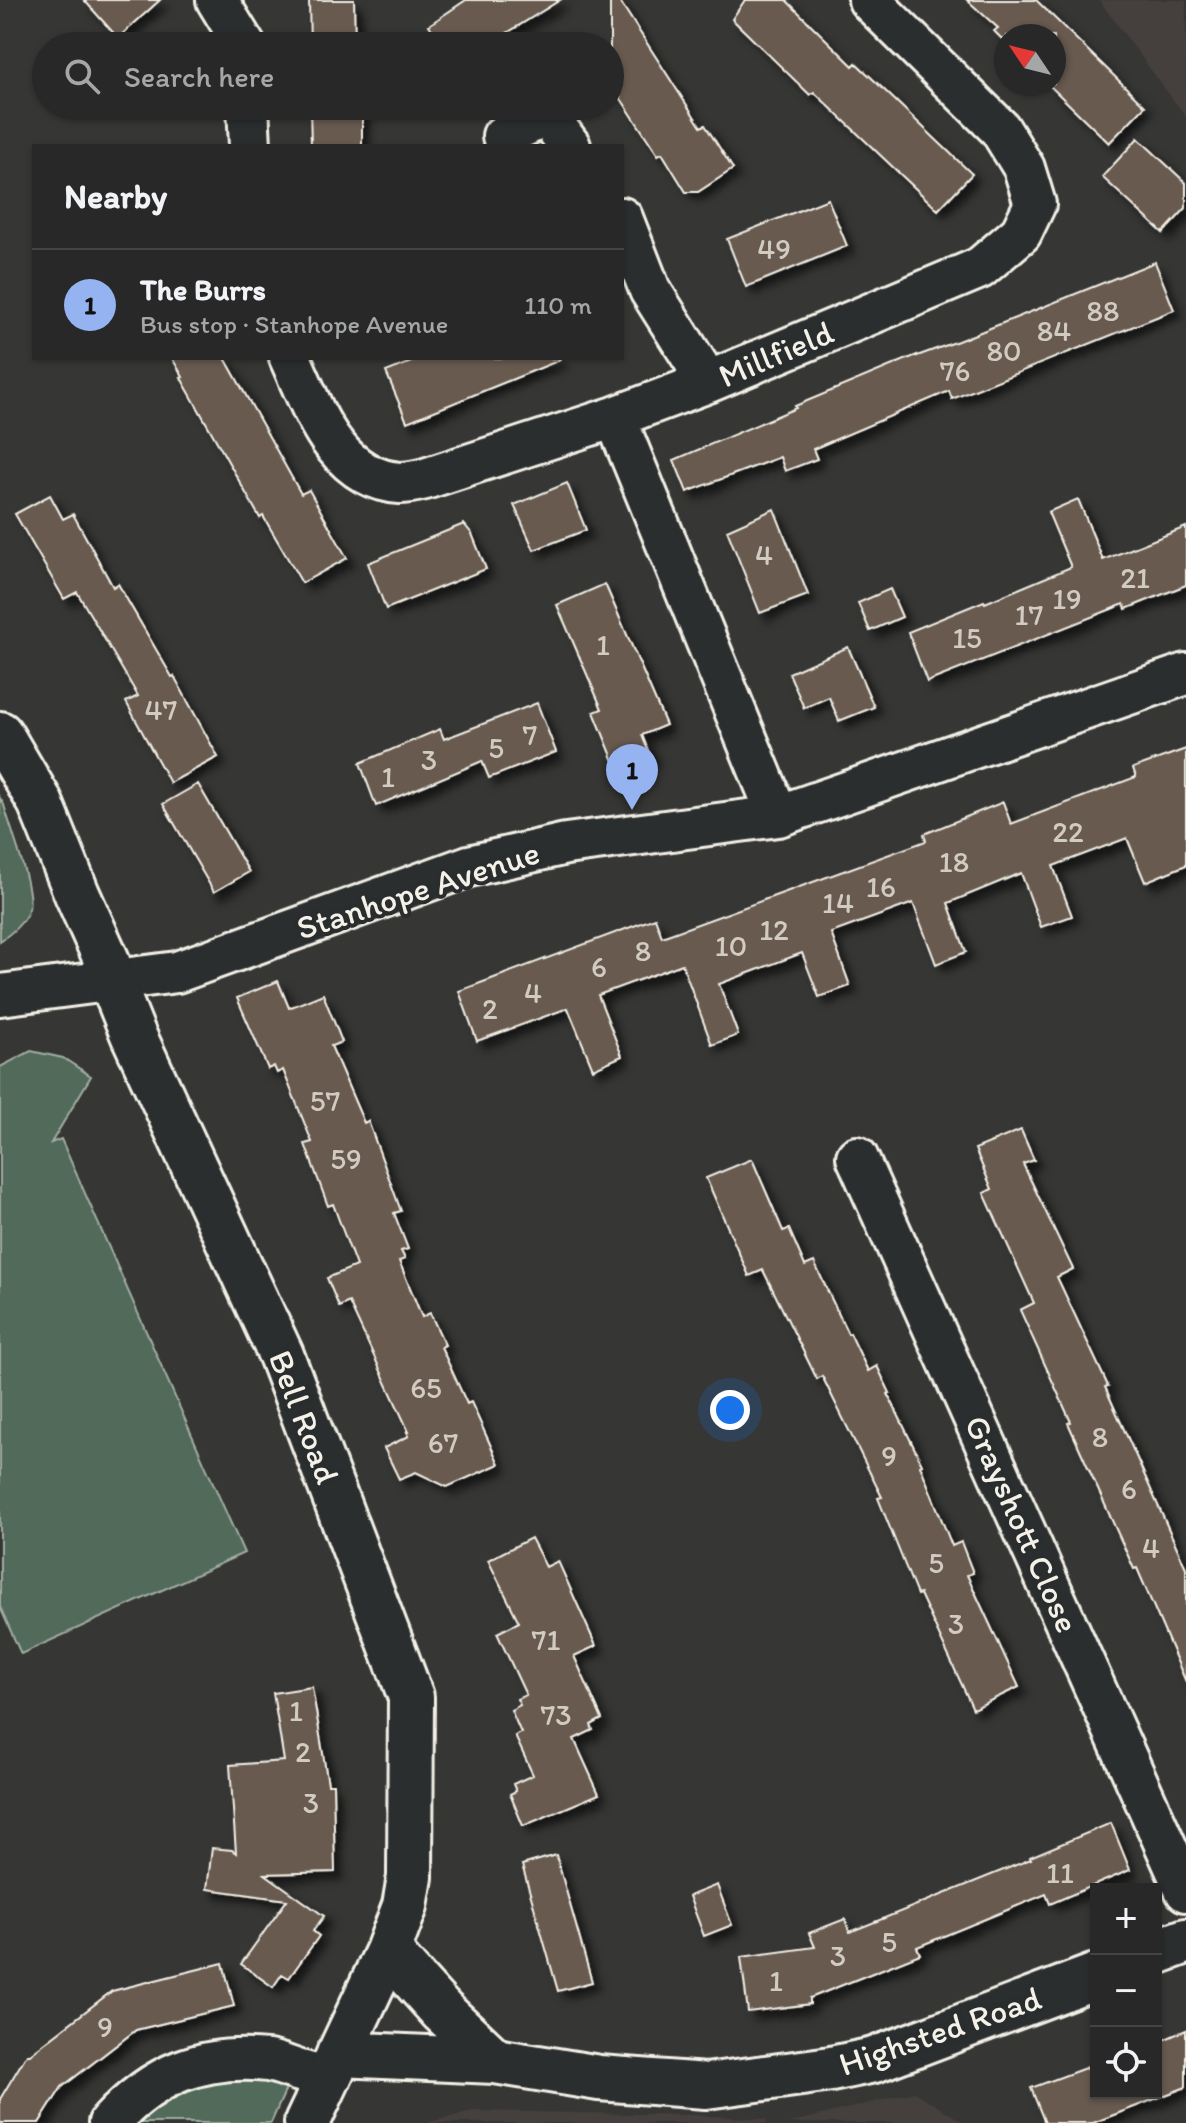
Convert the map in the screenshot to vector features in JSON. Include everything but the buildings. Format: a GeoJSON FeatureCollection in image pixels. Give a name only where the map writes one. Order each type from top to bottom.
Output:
{"type":"FeatureCollection","features":[{"type":"Feature","properties":{"kind":"street"},"geometry":{"type":"LineString","coordinates":[[217,0],[236,32]]}},
{"type":"Feature","properties":{"kind":"street","name":"Millfield"},"geometry":{"type":"LineString","coordinates":[[291,360],[325,433],[350,464],[374,478],[401,483],[425,479],[615,417],[708,382],[980,268],[1021,233],[1035,204],[1024,168],[1000,129],[869,0]]}},
{"type":"Feature","properties":{"kind":"street"},"geometry":{"type":"LineString","coordinates":[[249,120],[250,144]]}},
{"type":"Feature","properties":{"kind":"street"},"geometry":{"type":"LineString","coordinates":[[503,136],[553,122]]}},
{"type":"Feature","properties":{"kind":"street"},"geometry":{"type":"LineString","coordinates":[[624,223],[650,290],[708,382]]}},
{"type":"Feature","properties":{"kind":"street"},"geometry":{"type":"LineString","coordinates":[[615,417],[778,816]]}},
{"type":"Feature","properties":{"kind":"street","name":"Stanhope Avenue"},"geometry":{"type":"LineString","coordinates":[[0,995],[177,972],[469,866],[566,844],[778,816],[1186,674]]}},
{"type":"Feature","properties":{"kind":"street","name":"Bell Road"},"geometry":{"type":"LineString","coordinates":[[0,734],[40,802],[107,961],[133,1034],[281,1355],[411,1697],[410,1877],[405,1906],[388,1951],[307,2123]]}},
{"type":"Feature","properties":{"kind":"street","name":"Grayshott Close"},"geometry":{"type":"LineString","coordinates":[[857,1157],[1186,1891]]}},
{"type":"Feature","properties":{"kind":"street"},"geometry":{"type":"LineString","coordinates":[[1162,1950],[1186,1941]]}},
{"type":"Feature","properties":{"kind":"street"},"geometry":{"type":"LineString","coordinates":[[388,1951],[442,2011],[495,2061]]}},
{"type":"Feature","properties":{"kind":"street","name":"Highsted Road"},"geometry":{"type":"LineString","coordinates":[[334,2066],[495,2061],[599,2078],[706,2086],[874,2060],[1090,1978]]}},
{"type":"Feature","properties":{"kind":"street"},"geometry":{"type":"LineString","coordinates":[[109,2123],[151,2085],[187,2067],[228,2061],[270,2061],[305,2073],[334,2066]]}},
{"type":"Feature","properties":{"kind":"shaded area"},"geometry":{"type":"Polygon","coordinates":[[[1099,0],[1186,0],[1186,117],[1099,0]]]}},
{"type":"Feature","properties":{"kind":"shaded area"},"geometry":{"type":"Polygon","coordinates":[[[914,2092],[965,2123],[789,2123],[914,2092]]]}},
{"type":"Feature","properties":{"kind":"shaded area"},"geometry":{"type":"Polygon","coordinates":[[[472,2111],[694,2115],[765,2119],[767,2123],[427,2123],[472,2111]]]}},
{"type":"Feature","properties":{"kind":"green space"},"geometry":{"type":"Polygon","coordinates":[[[0,798],[21,858],[30,900],[24,919],[0,941],[0,798]]]}},
{"type":"Feature","properties":{"kind":"green space"},"geometry":{"type":"Polygon","coordinates":[[[31,1051],[63,1058],[91,1076],[51,1143],[61,1139],[244,1553],[21,1654],[0,1607],[0,1067],[31,1051]]]}},
{"type":"Feature","properties":{"kind":"green space"},"geometry":{"type":"Polygon","coordinates":[[[204,2073],[289,2082],[271,2123],[121,2123],[204,2073]]]}},
{"type":"Feature","properties":{"kind":"place","name":"The Burrs"},"geometry":{"type":"Point","coordinates":[632,810]}}]}
